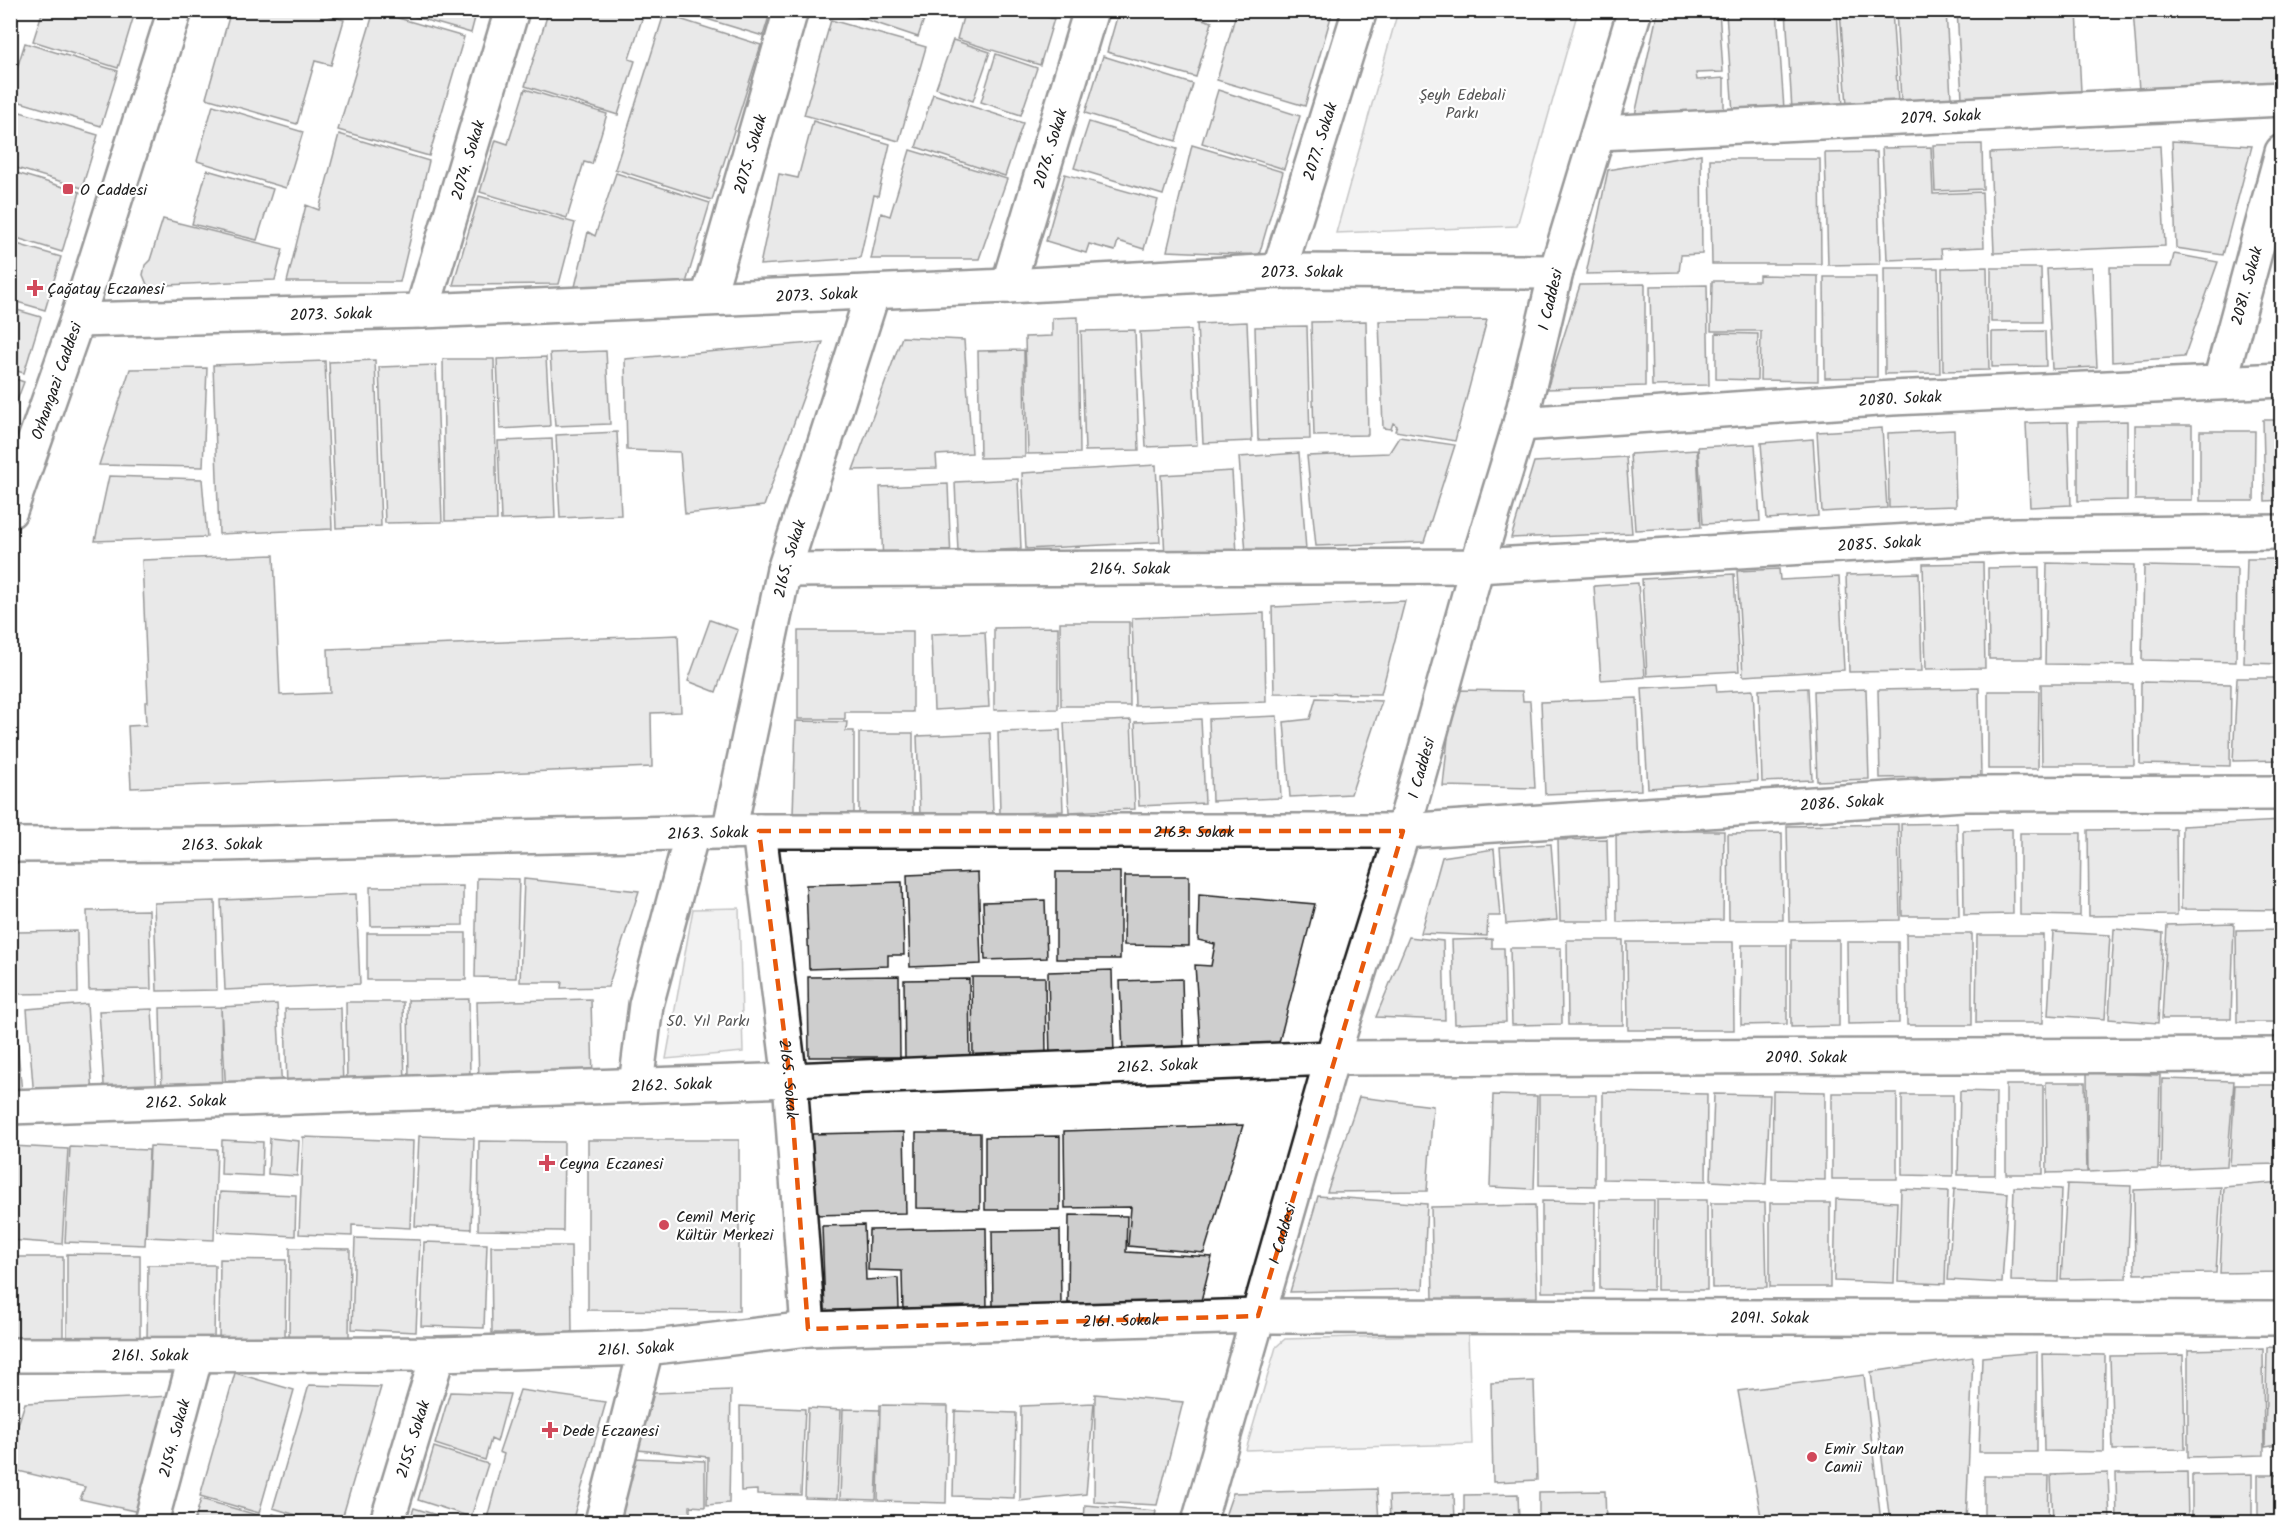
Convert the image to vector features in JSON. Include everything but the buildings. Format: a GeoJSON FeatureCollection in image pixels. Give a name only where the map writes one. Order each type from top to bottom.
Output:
{"type":"FeatureCollection","features":[{"type":"Feature","properties":{"kind":"street","name":"Orhangazi Caddesi"},"geometry":{"type":"LineString","coordinates":[[11,510],[77,320],[176,10]]}},
{"type":"Feature","properties":{"kind":"street","name":"2074. Sokak"},"geometry":{"type":"LineString","coordinates":[[422,311],[512,10]]}},
{"type":"Feature","properties":{"kind":"street","name":"2075. Sokak"},"geometry":{"type":"LineString","coordinates":[[708,298],[791,10]]}},
{"type":"Feature","properties":{"kind":"street","name":"2076. Sokak"},"geometry":{"type":"LineString","coordinates":[[1008,286],[1091,10]]}},
{"type":"Feature","properties":{"kind":"street","name":"2077. Sokak"},"geometry":{"type":"LineString","coordinates":[[1279,271],[1360,10]]}},
{"type":"Feature","properties":{"kind":"street","name":"I Caddesi"},"geometry":{"type":"LineString","coordinates":[[1199,1522],[1332,1058],[1403,831],[1477,566],[1520,424],[1556,272],[1635,10]]}},
{"type":"Feature","properties":{"kind":"street","name":"2079. Sokak"},"geometry":{"type":"LineString","coordinates":[[1599,133],[2282,99]]}},
{"type":"Feature","properties":{"kind":"street","name":"2081. Sokak"},"geometry":{"type":"LineString","coordinates":[[2220,382],[2282,152]]}},
{"type":"Feature","properties":{"kind":"street","name":"2073. Sokak"},"geometry":{"type":"LineString","coordinates":[[77,320],[422,311],[1008,286],[1279,271],[1556,272]]}},
{"type":"Feature","properties":{"kind":"street","name":"2165. Sokak"},"geometry":{"type":"LineString","coordinates":[[808,1329],[790,1080],[744,831],[784,570],[873,292]]}},
{"type":"Feature","properties":{"kind":"street","name":"2080. Sokak"},"geometry":{"type":"LineString","coordinates":[[1520,424],[1892,398],[2282,380]]}},
{"type":"Feature","properties":{"kind":"street","name":"2085. Sokak"},"geometry":{"type":"LineString","coordinates":[[1477,566],[2016,535],[2282,532]]}},
{"type":"Feature","properties":{"kind":"street","name":"2164. Sokak"},"geometry":{"type":"LineString","coordinates":[[784,570],[1477,566]]}},
{"type":"Feature","properties":{"kind":"street","name":"2086. Sokak"},"geometry":{"type":"LineString","coordinates":[[1403,831],[1963,794],[2282,793]]}},
{"type":"Feature","properties":{"kind":"street","name":"2163. Sokak"},"geometry":{"type":"LineString","coordinates":[[10,845],[222,844],[744,831],[1403,831]]}},
{"type":"Feature","properties":{"kind":"street"},"geometry":{"type":"LineString","coordinates":[[636,1085],[646,1005],[692,833]]}},
{"type":"Feature","properties":{"kind":"street","name":"2090. Sokak"},"geometry":{"type":"LineString","coordinates":[[1332,1058],[2282,1055]]}},
{"type":"Feature","properties":{"kind":"street","name":"2162. Sokak"},"geometry":{"type":"LineString","coordinates":[[10,1107],[790,1080],[1332,1058]]}},
{"type":"Feature","properties":{"kind":"street","name":"2091. Sokak"},"geometry":{"type":"LineString","coordinates":[[1258,1316],[2282,1318]]}},
{"type":"Feature","properties":{"kind":"street","name":"2161. Sokak"},"geometry":{"type":"LineString","coordinates":[[10,1354],[438,1354],[646,1348],[808,1329],[1258,1316]]}},
{"type":"Feature","properties":{"kind":"street"},"geometry":{"type":"LineString","coordinates":[[602,1522],[646,1348]]}},
{"type":"Feature","properties":{"kind":"street","name":"2155. Sokak"},"geometry":{"type":"LineString","coordinates":[[387,1522],[438,1354]]}},
{"type":"Feature","properties":{"kind":"street","name":"2154. Sokak"},"geometry":{"type":"LineString","coordinates":[[151,1522],[196,1355]]}},
{"type":"Feature","properties":{"kind":"highlighted area"},"geometry":{"type":"Polygon","coordinates":[[[759,831],[1403,831],[1258,1316],[808,1329],[790,1080],[759,831]]]}},
{"type":"Feature","properties":{"kind":"green space","name":"Şeyh Edebali Parkı"},"geometry":{"type":"Polygon","coordinates":[[[1398,11],[1578,11],[1517,226],[1336,233],[1398,11]]]}},
{"type":"Feature","properties":{"kind":"green space","name":"50. Yıl Parkı"},"geometry":{"type":"Polygon","coordinates":[[[739,908],[743,1052],[666,1059],[693,909],[739,908]]]}},
{"type":"Feature","properties":{"kind":"green space"},"geometry":{"type":"Polygon","coordinates":[[[1468,1334],[1472,1444],[1246,1450],[1276,1347],[1285,1339],[1468,1334]]]}},
{"type":"Feature","properties":{"kind":"place","name":"O Caddesi"},"geometry":{"type":"Point","coordinates":[68,189]}},
{"type":"Feature","properties":{"kind":"place","name":"Çağatay Eczanesi"},"geometry":{"type":"Point","coordinates":[35,288]}},
{"type":"Feature","properties":{"kind":"place","name":"Ceyna Eczanesi"},"geometry":{"type":"Point","coordinates":[547,1163]}},
{"type":"Feature","properties":{"kind":"place","name":"Cemil Meriç Kültür Merkezi"},"geometry":{"type":"Point","coordinates":[664,1225]}},
{"type":"Feature","properties":{"kind":"place","name":"Dede Eczanesi"},"geometry":{"type":"Point","coordinates":[550,1430]}},
{"type":"Feature","properties":{"kind":"place","name":"Emir Sultan Camii"},"geometry":{"type":"Point","coordinates":[1812,1457]}}]}
